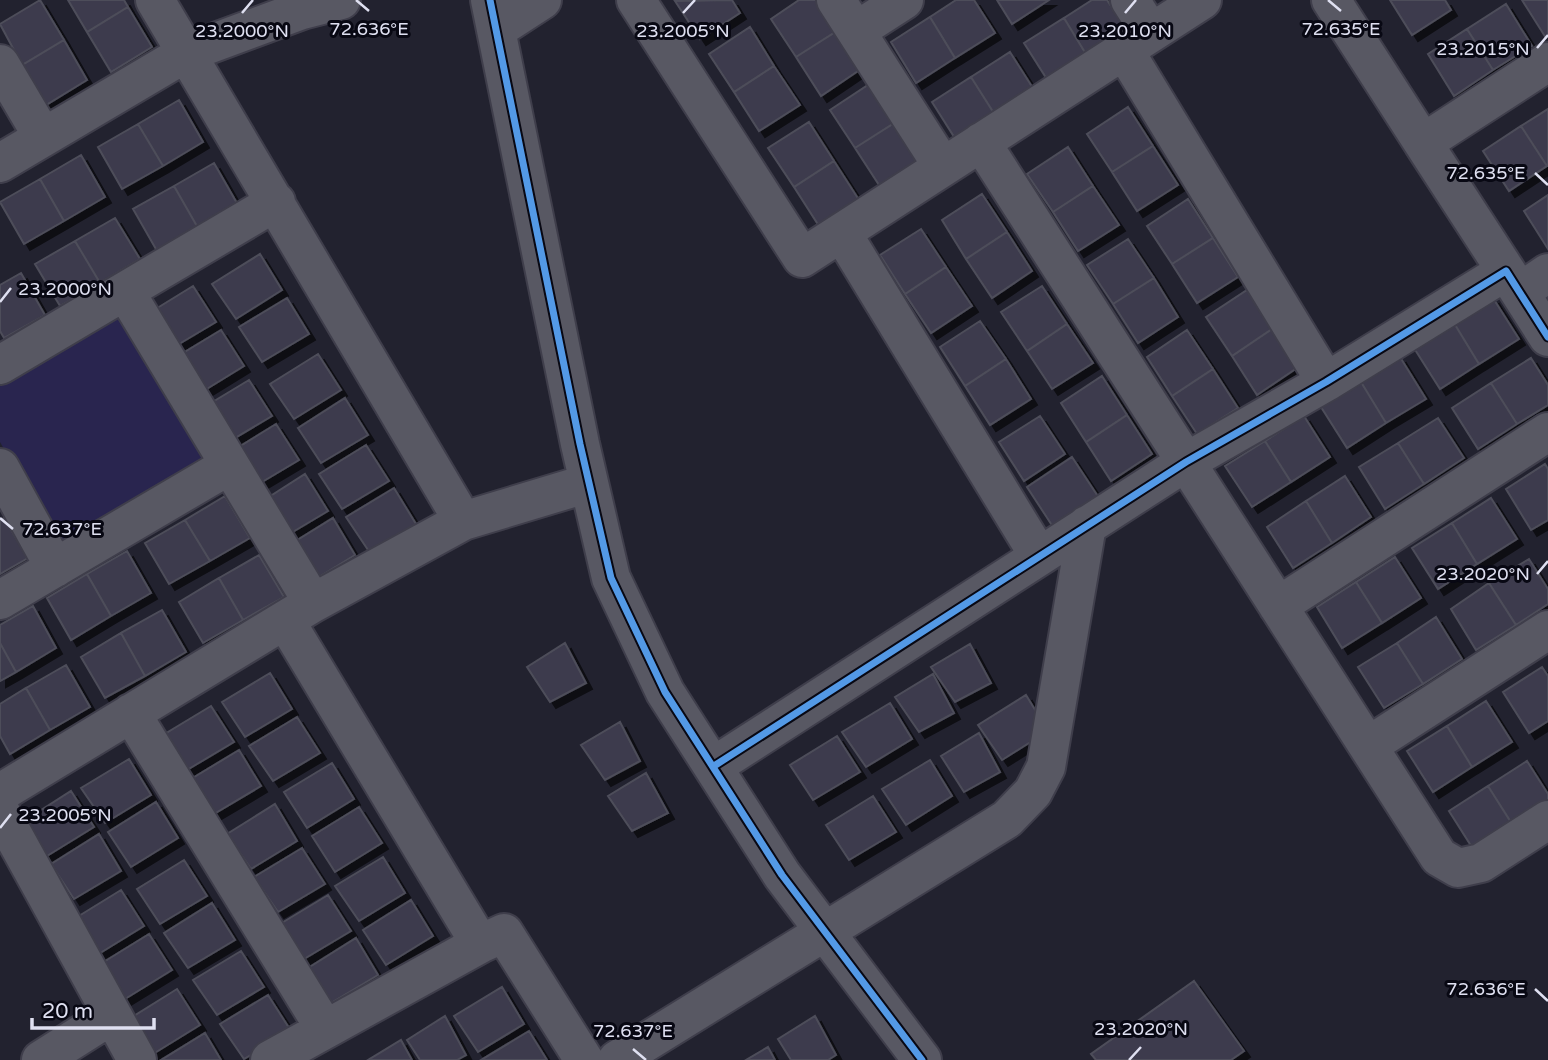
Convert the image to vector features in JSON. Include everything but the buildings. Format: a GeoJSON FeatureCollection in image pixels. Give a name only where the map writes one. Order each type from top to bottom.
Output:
{"type":"FeatureCollection","features":[{"type":"Feature","properties":{"kind":"street"},"geometry":{"type":"LineString","coordinates":[[155,0],[463,521]]}},
{"type":"Feature","properties":{"kind":"street"},"geometry":{"type":"LineString","coordinates":[[0,163],[186,53],[302,10],[341,0]]}},
{"type":"Feature","properties":{"kind":"street"},"geometry":{"type":"LineString","coordinates":[[542,0],[493,15],[611,578],[665,692],[782,875],[922,1060]]}},
{"type":"Feature","properties":{"kind":"street"},"geometry":{"type":"LineString","coordinates":[[636,0],[802,258],[1202,0]]}},
{"type":"Feature","properties":{"kind":"street"},"geometry":{"type":"LineString","coordinates":[[904,0],[846,15],[943,167]]}},
{"type":"Feature","properties":{"kind":"street"},"geometry":{"type":"LineString","coordinates":[[1130,0],[1137,41],[1326,382]]}},
{"type":"Feature","properties":{"kind":"street"},"geometry":{"type":"LineString","coordinates":[[1338,2],[1423,143],[1525,278],[1548,337]]}},
{"type":"Feature","properties":{"kind":"street"},"geometry":{"type":"LineString","coordinates":[[1423,143],[1548,62]]}},
{"type":"Feature","properties":{"kind":"street"},"geometry":{"type":"LineString","coordinates":[[0,64],[43,137]]}},
{"type":"Feature","properties":{"kind":"street"},"geometry":{"type":"LineString","coordinates":[[981,142],[1439,857],[1458,869],[1481,863],[1548,820]]}},
{"type":"Feature","properties":{"kind":"street"},"geometry":{"type":"LineString","coordinates":[[0,365],[276,202]]}},
{"type":"Feature","properties":{"kind":"street"},"geometry":{"type":"LineString","coordinates":[[842,233],[1039,556]]}},
{"type":"Feature","properties":{"kind":"street"},"geometry":{"type":"LineString","coordinates":[[714,766],[1186,461],[1326,382],[1525,278]]}},
{"type":"Feature","properties":{"kind":"street"},"geometry":{"type":"LineString","coordinates":[[125,291],[230,465],[299,611],[480,944]]}},
{"type":"Feature","properties":{"kind":"street"},"geometry":{"type":"LineString","coordinates":[[1278,606],[1548,432]]}},
{"type":"Feature","properties":{"kind":"street"},"geometry":{"type":"LineString","coordinates":[[0,600],[230,465]]}},
{"type":"Feature","properties":{"kind":"street"},"geometry":{"type":"LineString","coordinates":[[0,468],[55,568]]}},
{"type":"Feature","properties":{"kind":"street"},"geometry":{"type":"LineString","coordinates":[[0,793],[299,611],[463,521],[589,483]]}},
{"type":"Feature","properties":{"kind":"street"},"geometry":{"type":"LineString","coordinates":[[617,1060],[1007,819],[1032,792],[1045,767],[1087,525]]}},
{"type":"Feature","properties":{"kind":"street"},"geometry":{"type":"LineString","coordinates":[[1368,746],[1548,630]]}},
{"type":"Feature","properties":{"kind":"street"},"geometry":{"type":"LineString","coordinates":[[131,713],[325,1030]]}},
{"type":"Feature","properties":{"kind":"street"},"geometry":{"type":"LineString","coordinates":[[0,811],[137,1060]]}},
{"type":"Feature","properties":{"kind":"street"},"geometry":{"type":"LineString","coordinates":[[270,1060],[504,933],[584,1060]]}},
{"type":"Feature","properties":{"kind":"street"},"geometry":{"type":"LineString","coordinates":[[41,1060],[112,1015]]}},
{"type":"Feature","properties":{"kind":"shaded area"},"geometry":{"type":"Polygon","coordinates":[[[120,314],[203,460],[57,543],[0,442],[0,382],[120,314]]]}},
{"type":"Feature","properties":{"kind":"cycle path"},"geometry":{"type":"LineString","coordinates":[[490,0],[580,444],[611,578],[665,692],[782,875],[922,1060]]}},
{"type":"Feature","properties":{"kind":"cycle path"},"geometry":{"type":"LineString","coordinates":[[714,766],[1186,462],[1326,382],[1506,271],[1548,337]]}}]}
